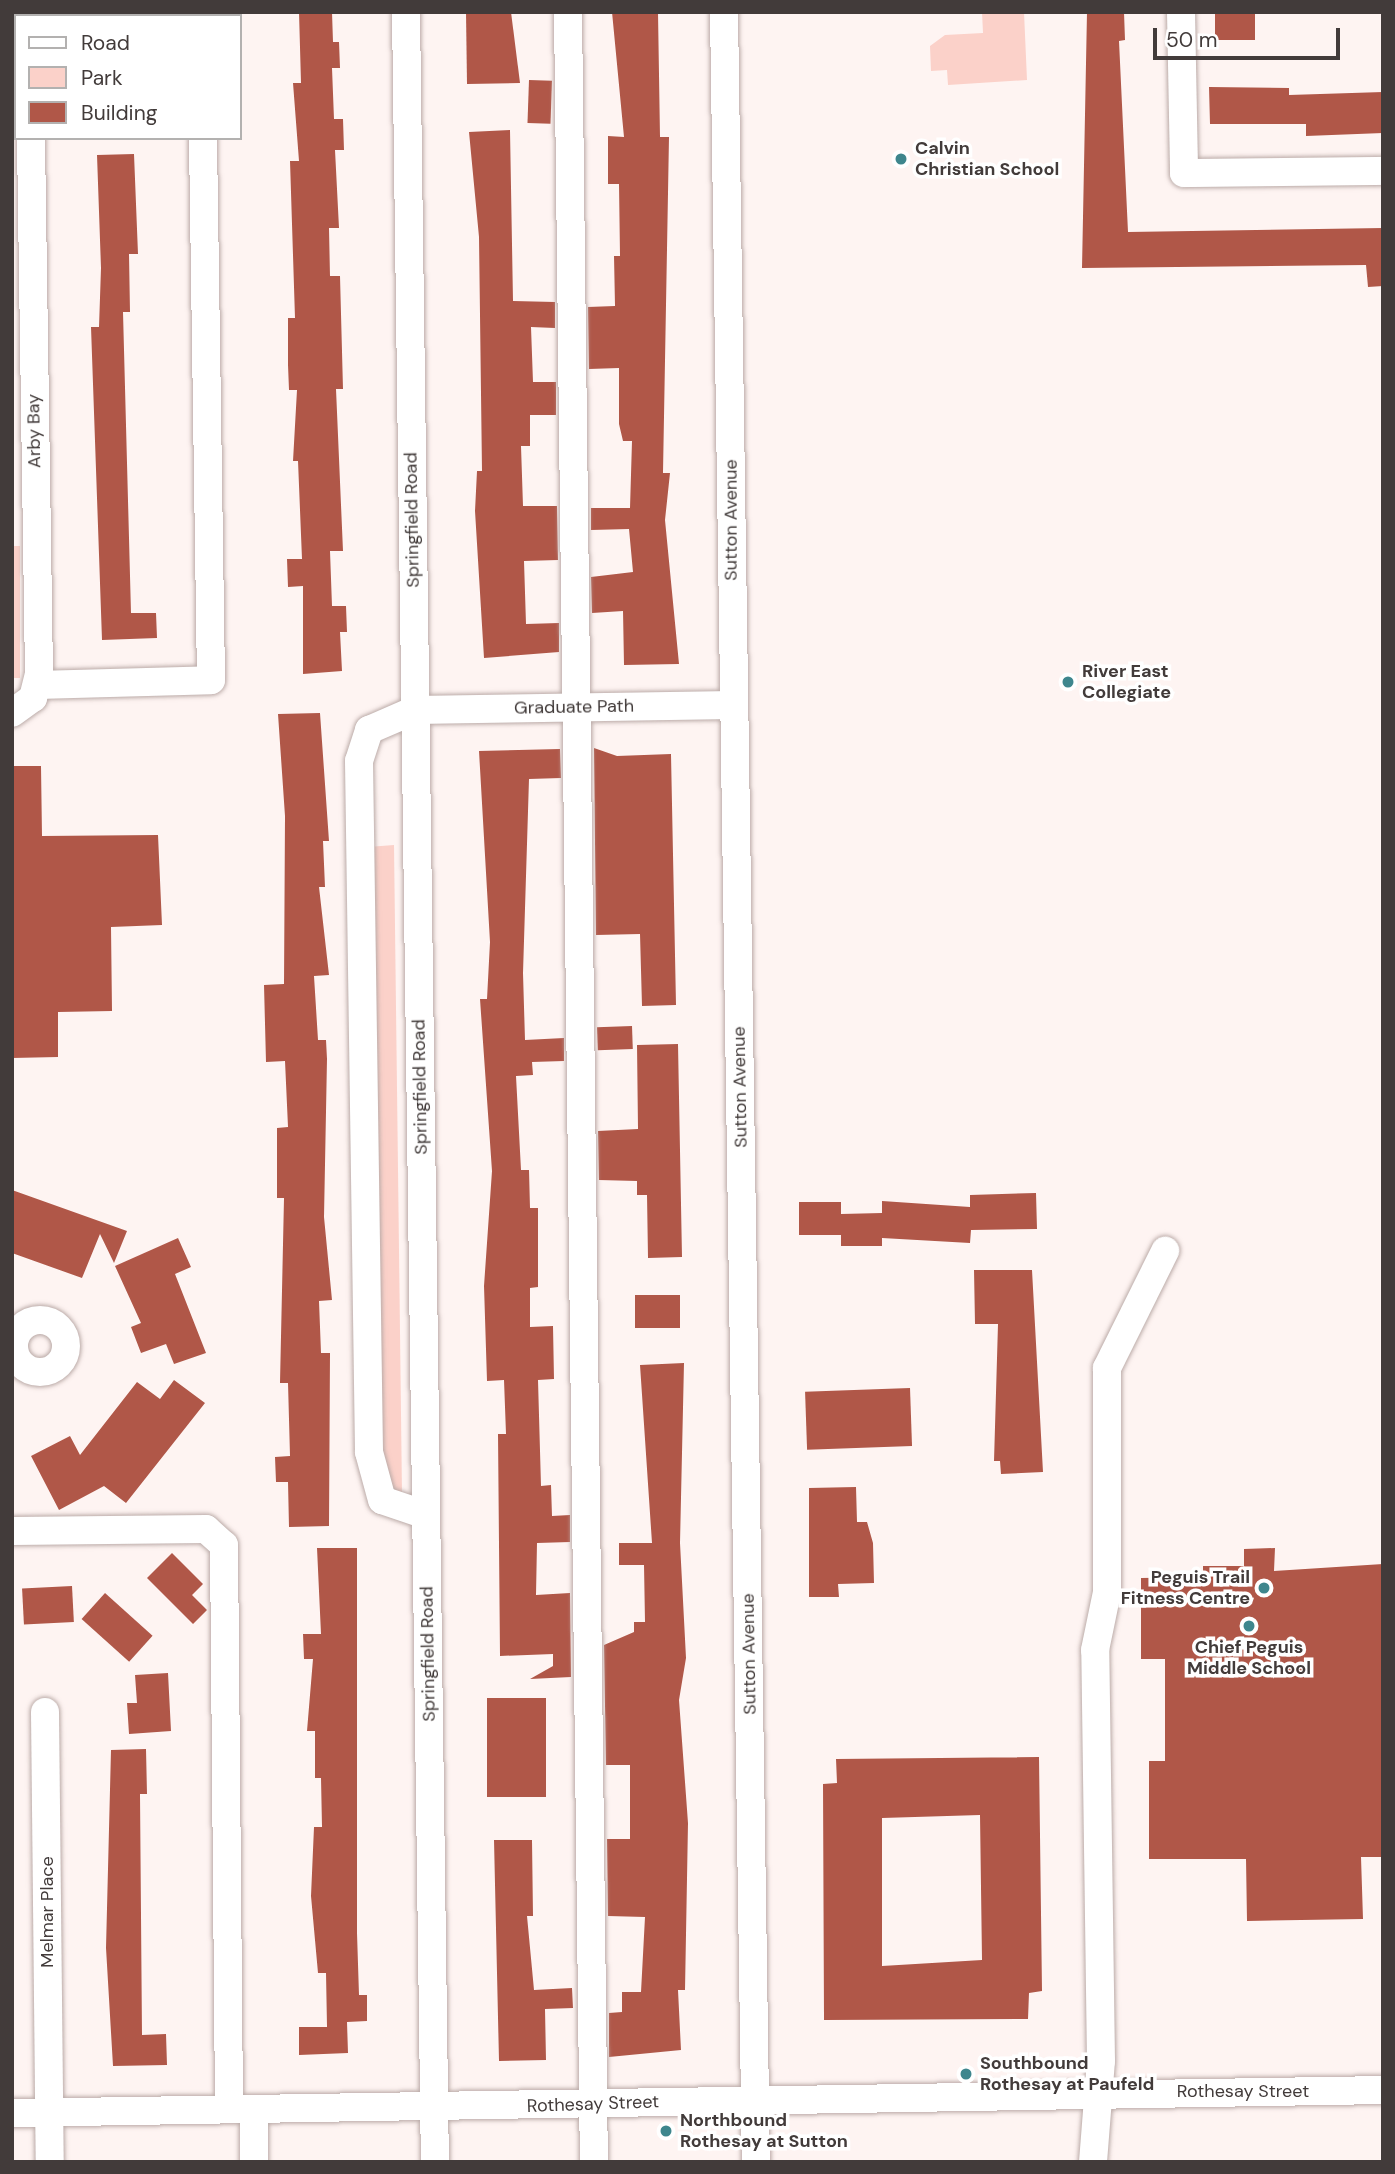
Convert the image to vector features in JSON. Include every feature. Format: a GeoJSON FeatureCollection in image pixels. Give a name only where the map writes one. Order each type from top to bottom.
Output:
{"type":"FeatureCollection","features":[{"type":"Feature","properties":{"kind":"street","name":"Springfield Road"},"geometry":{"type":"LineString","coordinates":[[406,12],[435,2162]]}},
{"type":"Feature","properties":{"kind":"street"},"geometry":{"type":"LineString","coordinates":[[568,12],[574,707],[594,2162]]}},
{"type":"Feature","properties":{"kind":"street","name":"Sutton Avenue"},"geometry":{"type":"LineString","coordinates":[[724,12],[756,2162]]}},
{"type":"Feature","properties":{"kind":"street"},"geometry":{"type":"LineString","coordinates":[[1181,12],[1184,173],[1383,171]]}},
{"type":"Feature","properties":{"kind":"street","name":"Arby Bay"},"geometry":{"type":"LineString","coordinates":[[31,140],[37,685]]}},
{"type":"Feature","properties":{"kind":"street"},"geometry":{"type":"LineString","coordinates":[[12,713],[37,685],[211,680],[203,140]]}},
{"type":"Feature","properties":{"kind":"street","name":"Graduate Path"},"geometry":{"type":"LineString","coordinates":[[415,710],[733,705]]}},
{"type":"Feature","properties":{"kind":"street"},"geometry":{"type":"LineString","coordinates":[[415,710],[369,730],[359,761],[360,844],[369,1451],[382,1500],[426,1515]]}},
{"type":"Feature","properties":{"kind":"street"},"geometry":{"type":"LineString","coordinates":[[1093,2162],[1099,2093],[1095,1650],[1107,1592],[1107,1368],[1165,1251]]}},
{"type":"Feature","properties":{"kind":"street"},"geometry":{"type":"LineString","coordinates":[[12,1531],[206,1529],[224,1545],[241,2109],[254,2162]]}},
{"type":"Feature","properties":{"kind":"street","name":"Melmar Place"},"geometry":{"type":"LineString","coordinates":[[46,1712],[50,2162]]}},
{"type":"Feature","properties":{"kind":"street","name":"Rothesay Street"},"geometry":{"type":"LineString","coordinates":[[12,2113],[593,2104],[755,2098],[1383,2090]]}},
{"type":"Feature","properties":{"kind":"green space"},"geometry":{"type":"Polygon","coordinates":[[[982,12],[1024,12],[1027,80],[948,85],[947,70],[931,71],[930,46],[945,35],[983,33],[982,12]]]}},
{"type":"Feature","properties":{"kind":"green space"},"geometry":{"type":"Polygon","coordinates":[[[12,546],[20,546],[20,678],[12,678],[12,546]]]}},
{"type":"Feature","properties":{"kind":"green space"},"geometry":{"type":"Polygon","coordinates":[[[394,845],[402,1494],[392,1493],[382,1469],[368,847],[394,845]]]}},
{"type":"Feature","properties":{"kind":"building"},"geometry":{"type":"Polygon","coordinates":[[[299,12],[332,12],[333,42],[339,42],[340,68],[332,68],[334,119],[343,119],[344,150],[335,150],[339,228],[329,228],[330,276],[340,276],[343,389],[336,389],[343,551],[330,551],[332,606],[346,606],[347,632],[340,632],[342,671],[303,674],[303,586],[288,587],[287,559],[302,559],[298,461],[293,461],[297,390],[289,390],[288,365],[288,318],[295,318],[290,161],[299,161],[293,83],[301,83],[299,12]]]}},
{"type":"Feature","properties":{"kind":"building"},"geometry":{"type":"Polygon","coordinates":[[[466,12],[511,12],[520,83],[467,84],[466,12]]]}},
{"type":"Feature","properties":{"kind":"building"},"geometry":{"type":"Polygon","coordinates":[[[612,12],[658,12],[660,137],[669,137],[663,473],[670,473],[665,520],[679,664],[624,665],[623,611],[592,613],[591,577],[633,572],[629,529],[591,530],[591,508],[630,508],[632,441],[623,441],[619,424],[619,368],[589,369],[588,307],[615,306],[614,256],[620,256],[619,184],[608,184],[608,136],[624,137],[612,12]]]}},
{"type":"Feature","properties":{"kind":"building"},"geometry":{"type":"Polygon","coordinates":[[[1087,12],[1124,12],[1125,40],[1119,41],[1128,232],[1383,228],[1383,286],[1368,287],[1366,265],[1082,268],[1087,12]]]}},
{"type":"Feature","properties":{"kind":"building"},"geometry":{"type":"Polygon","coordinates":[[[1215,12],[1255,12],[1255,40],[1215,40],[1215,12]]]}},
{"type":"Feature","properties":{"kind":"building"},"geometry":{"type":"Polygon","coordinates":[[[529,80],[552,81],[550,124],[527,123],[529,80]]]}},
{"type":"Feature","properties":{"kind":"building"},"geometry":{"type":"Polygon","coordinates":[[[1209,87],[1289,88],[1289,95],[1383,92],[1383,133],[1306,136],[1306,124],[1210,124],[1209,87]]]}},
{"type":"Feature","properties":{"kind":"building"},"geometry":{"type":"Polygon","coordinates":[[[510,130],[513,301],[555,302],[555,328],[531,327],[533,382],[556,382],[556,415],[530,415],[530,446],[521,446],[523,506],[557,506],[558,560],[524,561],[526,624],[559,623],[559,652],[484,658],[475,511],[477,471],[482,471],[479,237],[469,132],[510,130]]]}},
{"type":"Feature","properties":{"kind":"building"},"geometry":{"type":"Polygon","coordinates":[[[134,154],[138,254],[129,254],[130,312],[123,312],[131,613],[156,613],[157,638],[102,640],[91,327],[99,327],[101,268],[97,155],[134,154]]]}},
{"type":"Feature","properties":{"kind":"building"},"geometry":{"type":"Polygon","coordinates":[[[320,713],[329,841],[323,841],[325,887],[319,887],[329,975],[314,976],[318,1040],[326,1040],[327,1059],[324,1217],[332,1300],[319,1301],[321,1353],[330,1353],[329,1526],[289,1527],[288,1482],[276,1482],[275,1457],[290,1456],[288,1383],[280,1383],[284,1198],[277,1198],[277,1128],[288,1127],[285,1061],[266,1062],[264,985],[284,984],[285,816],[278,714],[320,713]]]}},
{"type":"Feature","properties":{"kind":"building"},"geometry":{"type":"Polygon","coordinates":[[[594,748],[617,756],[671,754],[676,1005],[642,1006],[640,934],[596,935],[594,748]]]}},
{"type":"Feature","properties":{"kind":"building"},"geometry":{"type":"Polygon","coordinates":[[[560,749],[561,778],[529,779],[523,973],[525,1040],[564,1038],[564,1061],[532,1062],[533,1075],[516,1076],[521,1170],[529,1170],[530,1208],[538,1208],[538,1287],[530,1288],[530,1327],[553,1326],[554,1379],[538,1380],[541,1486],[551,1485],[552,1516],[570,1515],[570,1542],[537,1543],[536,1595],[570,1593],[571,1677],[530,1679],[553,1666],[553,1654],[500,1656],[498,1434],[506,1434],[504,1380],[487,1381],[484,1286],[492,1171],[480,999],[487,999],[490,942],[479,751],[560,749]]]}},
{"type":"Feature","properties":{"kind":"building"},"geometry":{"type":"Polygon","coordinates":[[[12,766],[41,766],[42,836],[158,835],[162,925],[111,927],[112,1011],[58,1012],[58,1057],[12,1058],[12,766]]]}},
{"type":"Feature","properties":{"kind":"building"},"geometry":{"type":"Polygon","coordinates":[[[632,1026],[633,1049],[598,1050],[597,1027],[632,1026]]]}},
{"type":"Feature","properties":{"kind":"building"},"geometry":{"type":"Polygon","coordinates":[[[678,1044],[682,1257],[648,1258],[647,1195],[637,1195],[637,1181],[599,1180],[598,1131],[638,1129],[637,1045],[678,1044]]]}},
{"type":"Feature","properties":{"kind":"building"},"geometry":{"type":"Polygon","coordinates":[[[12,1190],[127,1231],[114,1263],[100,1234],[82,1278],[12,1253],[12,1190]]]}},
{"type":"Feature","properties":{"kind":"building"},"geometry":{"type":"Polygon","coordinates":[[[1036,1193],[1037,1229],[971,1230],[970,1243],[882,1238],[882,1246],[841,1246],[841,1235],[799,1235],[799,1202],[841,1202],[841,1214],[882,1213],[882,1201],[970,1207],[970,1195],[1036,1193]]]}},
{"type":"Feature","properties":{"kind":"building"},"geometry":{"type":"Polygon","coordinates":[[[178,1238],[191,1267],[175,1274],[206,1353],[174,1364],[166,1344],[141,1353],[131,1327],[141,1323],[115,1266],[178,1238]]]}},
{"type":"Feature","properties":{"kind":"building"},"geometry":{"type":"Polygon","coordinates":[[[974,1270],[1032,1270],[1043,1472],[1001,1474],[1000,1461],[994,1461],[998,1324],[975,1324],[974,1270]]]}},
{"type":"Feature","properties":{"kind":"building"},"geometry":{"type":"Polygon","coordinates":[[[635,1295],[680,1295],[680,1328],[635,1328],[635,1295]]]}},
{"type":"Feature","properties":{"kind":"building"},"geometry":{"type":"Polygon","coordinates":[[[684,1363],[680,1543],[686,1658],[679,1700],[688,1823],[685,1990],[678,1990],[681,2050],[609,2057],[609,2013],[622,2012],[622,1992],[641,1992],[645,1917],[608,1916],[607,1839],[630,1839],[630,1765],[606,1765],[604,1645],[634,1632],[634,1622],[645,1622],[644,1565],[619,1565],[619,1543],[652,1543],[640,1365],[684,1363]]]}},
{"type":"Feature","properties":{"kind":"building"},"geometry":{"type":"Polygon","coordinates":[[[174,1380],[205,1403],[126,1503],[104,1486],[59,1510],[31,1456],[70,1436],[80,1455],[137,1382],[160,1399],[174,1380]]]}},
{"type":"Feature","properties":{"kind":"building"},"geometry":{"type":"Polygon","coordinates":[[[910,1388],[912,1446],[807,1450],[805,1392],[910,1388]]]}},
{"type":"Feature","properties":{"kind":"building"},"geometry":{"type":"Polygon","coordinates":[[[856,1487],[857,1522],[867,1522],[873,1543],[874,1583],[838,1584],[839,1597],[809,1597],[809,1488],[856,1487]]]}},
{"type":"Feature","properties":{"kind":"building"},"geometry":{"type":"Polygon","coordinates":[[[317,1548],[357,1548],[357,1933],[359,1995],[367,1995],[367,2021],[347,2022],[348,2053],[299,2055],[299,2027],[327,2027],[326,1973],[318,1973],[311,1896],[314,1827],[322,1827],[321,1778],[315,1778],[315,1731],[307,1731],[313,1659],[304,1659],[303,1634],[321,1634],[317,1548]]]}},
{"type":"Feature","properties":{"kind":"building"},"geometry":{"type":"Polygon","coordinates":[[[1275,1548],[1274,1571],[1383,1564],[1383,1857],[1361,1857],[1363,1919],[1247,1921],[1246,1859],[1149,1859],[1149,1761],[1165,1761],[1165,1659],[1141,1659],[1141,1578],[1203,1577],[1203,1566],[1244,1566],[1244,1549],[1275,1548]]]}},
{"type":"Feature","properties":{"kind":"building"},"geometry":{"type":"Polygon","coordinates":[[[172,1553],[203,1584],[192,1595],[207,1610],[193,1624],[147,1578],[172,1553]]]}},
{"type":"Feature","properties":{"kind":"building"},"geometry":{"type":"Polygon","coordinates":[[[72,1586],[74,1622],[24,1625],[22,1589],[72,1586]]]}},
{"type":"Feature","properties":{"kind":"building"},"geometry":{"type":"Polygon","coordinates":[[[105,1593],[153,1636],[129,1662],[82,1619],[105,1593]]]}},
{"type":"Feature","properties":{"kind":"building"},"geometry":{"type":"Polygon","coordinates":[[[168,1673],[171,1731],[129,1734],[127,1703],[137,1703],[135,1675],[168,1673]]]}},
{"type":"Feature","properties":{"kind":"building"},"geometry":{"type":"Polygon","coordinates":[[[487,1698],[546,1698],[546,1797],[487,1797],[487,1698]]]}},
{"type":"Feature","properties":{"kind":"building"},"geometry":{"type":"Polygon","coordinates":[[[146,1749],[147,1794],[140,1794],[142,2035],[166,2034],[167,2065],[113,2066],[106,1948],[111,1750],[146,1749]]]}},
{"type":"Feature","properties":{"kind":"building"},"geometry":{"type":"Polygon","coordinates":[[[1039,1757],[1042,1991],[1029,1993],[1028,2019],[824,2020],[823,1784],[837,1783],[836,1759],[1039,1757]],[[980,1815],[882,1818],[882,1966],[982,1960],[980,1815]]]}},
{"type":"Feature","properties":{"kind":"building"},"geometry":{"type":"Polygon","coordinates":[[[494,1840],[532,1840],[533,1916],[527,1916],[534,1990],[572,1988],[573,2008],[545,2009],[546,2060],[499,2061],[494,1840]]]}},
{"type":"Feature","properties":{"kind":"place","name":"Calvin Christian School"},"geometry":{"type":"Point","coordinates":[901,159]}},
{"type":"Feature","properties":{"kind":"place","name":"River East Collegiate"},"geometry":{"type":"Point","coordinates":[1068,682]}},
{"type":"Feature","properties":{"kind":"place","name":"Peguis Trail Fitness Centre"},"geometry":{"type":"Point","coordinates":[1264,1588]}},
{"type":"Feature","properties":{"kind":"place","name":"Chief Peguis Middle School"},"geometry":{"type":"Point","coordinates":[1249,1626]}},
{"type":"Feature","properties":{"kind":"place","name":"Southbound Rothesay at Paufeld"},"geometry":{"type":"Point","coordinates":[966,2074]}},
{"type":"Feature","properties":{"kind":"place","name":"Northbound Rothesay at Sutton"},"geometry":{"type":"Point","coordinates":[666,2131]}}]}
